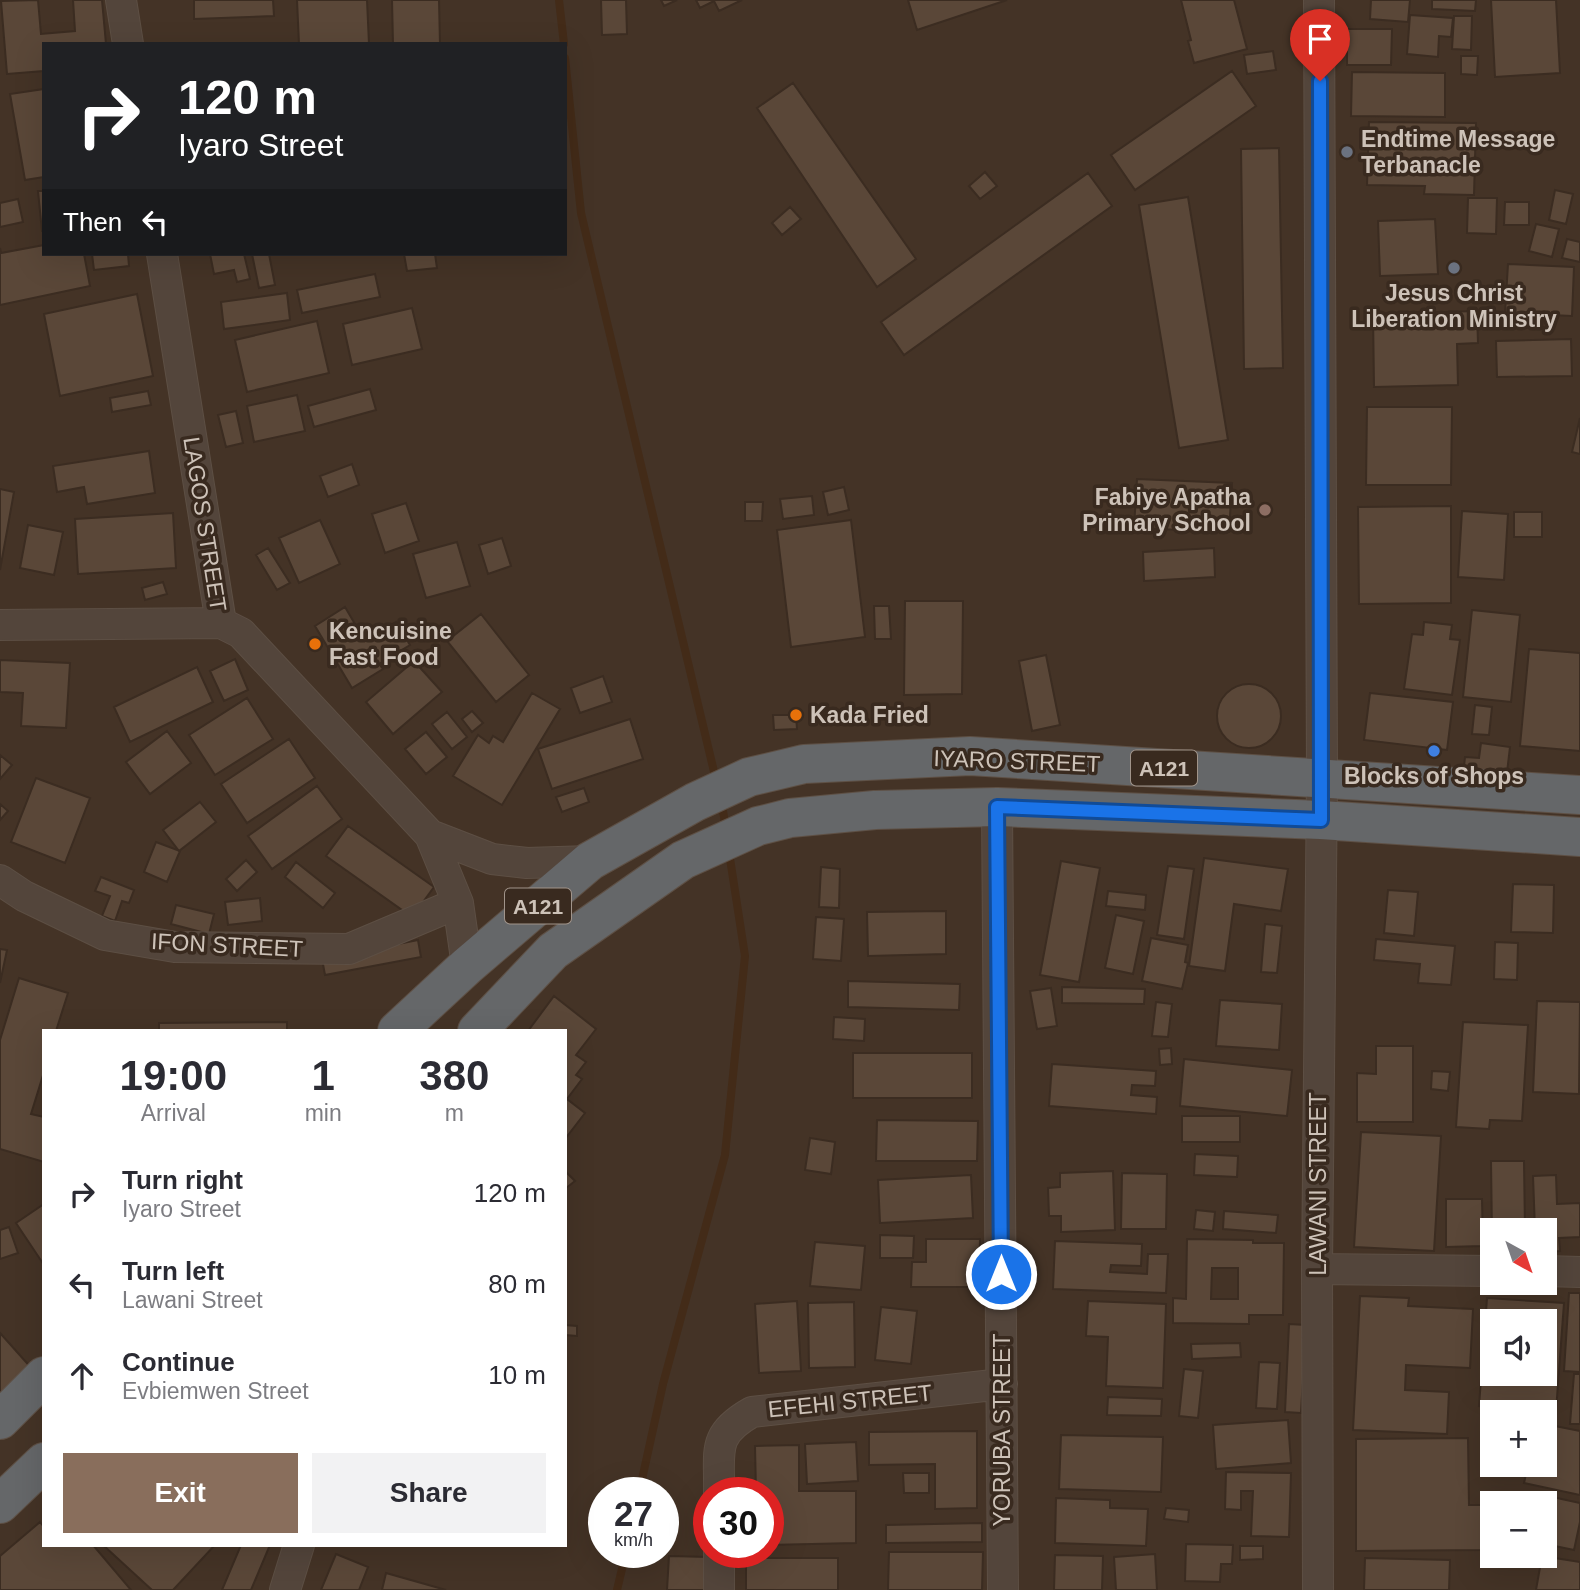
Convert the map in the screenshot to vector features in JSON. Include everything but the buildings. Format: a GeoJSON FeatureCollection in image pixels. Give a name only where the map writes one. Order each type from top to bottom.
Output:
{"type":"FeatureCollection","features":[{"type":"Feature","properties":{"kind":"highway","name":"IYARO STREET"},"geometry":{"type":"LineString","coordinates":[[590,862],[695,802],[749,777],[804,764],[970,756],[1580,795]]}},
{"type":"Feature","properties":{"kind":"highway","name":"IYARO STREET"},"geometry":{"type":"LineString","coordinates":[[479,1029],[553,951],[683,860],[758,826],[790,818],[875,810],[997,807],[1321,820],[1580,837]]}},
{"type":"Feature","properties":{"kind":"highway","name":"A121"},"geometry":{"type":"LineString","coordinates":[[399,1029],[467,966],[590,862]]}},
{"type":"Feature","properties":{"kind":"highway"},"geometry":{"type":"LineString","coordinates":[[0,1420],[42,1378]]}},
{"type":"Feature","properties":{"kind":"highway"},"geometry":{"type":"LineString","coordinates":[[0,1504],[42,1464]]}},
{"type":"Feature","properties":{"kind":"street"},"geometry":{"type":"LineString","coordinates":[[121,0],[128,42]]}},
{"type":"Feature","properties":{"kind":"street","name":"LAWANI STREET"},"geometry":{"type":"LineString","coordinates":[[1318,1590],[1317,1269],[1322,779],[1319,0]]}},
{"type":"Feature","properties":{"kind":"street","name":"LAGOS STREET"},"geometry":{"type":"LineString","coordinates":[[162,256],[221,623],[241,633],[430,835]]}},
{"type":"Feature","properties":{"kind":"street"},"geometry":{"type":"LineString","coordinates":[[0,625],[221,623]]}},
{"type":"Feature","properties":{"kind":"street","name":"YORUBA STREET"},"geometry":{"type":"LineString","coordinates":[[997,807],[1003,1590]]}},
{"type":"Feature","properties":{"kind":"street"},"geometry":{"type":"LineString","coordinates":[[430,835],[492,859],[527,863],[590,862]]}},
{"type":"Feature","properties":{"kind":"street"},"geometry":{"type":"LineString","coordinates":[[430,835],[458,903],[467,966]]}},
{"type":"Feature","properties":{"kind":"street","name":"IFON STREET"},"geometry":{"type":"LineString","coordinates":[[0,880],[24,896],[105,935],[176,947],[349,949],[458,903]]}},
{"type":"Feature","properties":{"kind":"street"},"geometry":{"type":"LineString","coordinates":[[1317,1269],[1480,1271]]}},
{"type":"Feature","properties":{"kind":"street"},"geometry":{"type":"LineString","coordinates":[[1558,1272],[1580,1272]]}},
{"type":"Feature","properties":{"kind":"street","name":"EFEHI STREET"},"geometry":{"type":"LineString","coordinates":[[719,1477],[720,1441],[733,1423],[752,1412],[1002,1384]]}},
{"type":"Feature","properties":{"kind":"street"},"geometry":{"type":"LineString","coordinates":[[285,1590],[298,1547]]}},
{"type":"Feature","properties":{"kind":"street"},"geometry":{"type":"LineString","coordinates":[[719,1568],[719,1590]]}},
{"type":"Feature","properties":{"kind":"waterway"},"geometry":{"type":"LineString","coordinates":[[559,0],[564,42]]}},
{"type":"Feature","properties":{"kind":"waterway"},"geometry":{"type":"LineString","coordinates":[[567,77],[581,213],[716,780]]}},
{"type":"Feature","properties":{"kind":"waterway"},"geometry":{"type":"LineString","coordinates":[[721,800],[726,828]]}},
{"type":"Feature","properties":{"kind":"waterway"},"geometry":{"type":"LineString","coordinates":[[643,1477],[663,1384],[725,1155],[745,956],[729,852]]}},
{"type":"Feature","properties":{"kind":"waterway"},"geometry":{"type":"LineString","coordinates":[[617,1590],[622,1568]]}},
{"type":"Feature","properties":{"kind":"place","name":"Endtime Message Terbanacle"},"geometry":{"type":"Point","coordinates":[1347,152]}},
{"type":"Feature","properties":{"kind":"place","name":"Jesus Christ Liberation Ministry"},"geometry":{"type":"Point","coordinates":[1454,268]}},
{"type":"Feature","properties":{"kind":"place","name":"Fabiye Apatha Primary School"},"geometry":{"type":"Point","coordinates":[1265,510]}},
{"type":"Feature","properties":{"kind":"place","name":"Kencuisine Fast Food"},"geometry":{"type":"Point","coordinates":[315,644]}},
{"type":"Feature","properties":{"kind":"place","name":"Kada Fried"},"geometry":{"type":"Point","coordinates":[796,715]}},
{"type":"Feature","properties":{"kind":"place","name":"Blocks of Shops"},"geometry":{"type":"Point","coordinates":[1434,751]}},
{"type":"Feature","properties":{"kind":"route"},"geometry":{"type":"LineString","coordinates":[[1001,1274],[997,807],[1321,820],[1320,81]]}}]}
